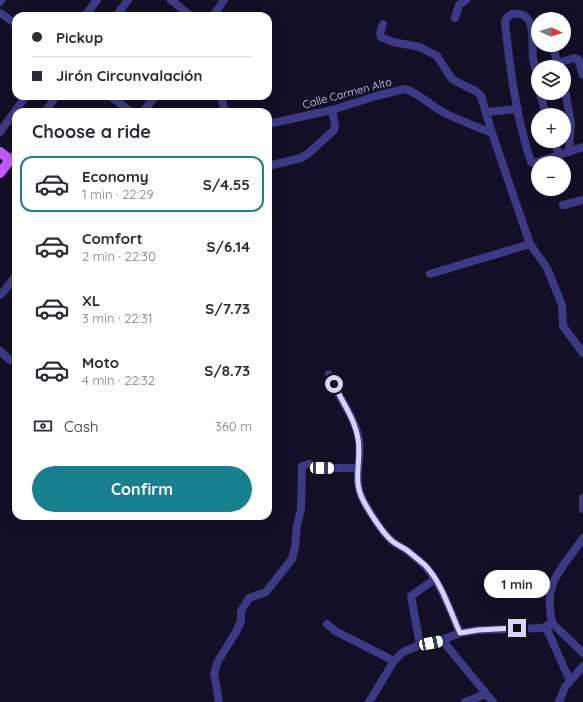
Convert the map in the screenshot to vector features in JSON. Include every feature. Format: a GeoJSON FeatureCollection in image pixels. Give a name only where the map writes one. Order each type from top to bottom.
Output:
{"type":"FeatureCollection","features":[{"type":"Feature","properties":{"kind":"main road"},"geometry":{"type":"LineString","coordinates":[[0,152],[12,158]]}},
{"type":"Feature","properties":{"kind":"main road"},"geometry":{"type":"LineString","coordinates":[[0,173],[12,161]]}},
{"type":"Feature","properties":{"kind":"street"},"geometry":{"type":"LineString","coordinates":[[88,12],[97,0]]}},
{"type":"Feature","properties":{"kind":"street"},"geometry":{"type":"LineString","coordinates":[[119,12],[128,0]]}},
{"type":"Feature","properties":{"kind":"street"},"geometry":{"type":"LineString","coordinates":[[171,0],[186,12]]}},
{"type":"Feature","properties":{"kind":"street"},"geometry":{"type":"LineString","coordinates":[[216,12],[224,0]]}},
{"type":"Feature","properties":{"kind":"street"},"geometry":{"type":"LineString","coordinates":[[455,18],[459,5],[466,0]]}},
{"type":"Feature","properties":{"kind":"street"},"geometry":{"type":"LineString","coordinates":[[0,13],[12,21]]}},
{"type":"Feature","properties":{"kind":"street"},"geometry":{"type":"LineString","coordinates":[[533,60],[532,27],[529,21],[522,15],[514,14],[509,16],[505,22],[509,66],[531,162],[534,163],[583,147]]}},
{"type":"Feature","properties":{"kind":"street"},"geometry":{"type":"LineString","coordinates":[[383,24],[380,33],[381,37],[392,42],[420,47],[437,56],[452,79],[476,91],[481,96],[530,244],[547,268],[562,305],[563,326],[583,353]]}},
{"type":"Feature","properties":{"kind":"street"},"geometry":{"type":"LineString","coordinates":[[570,60],[575,58],[578,59],[583,75]]}},
{"type":"Feature","properties":{"kind":"street","name":"Calle Carmen Alto"},"geometry":{"type":"LineString","coordinates":[[272,123],[332,110],[376,96],[405,89],[410,90],[444,112],[492,133]]}},
{"type":"Feature","properties":{"kind":"street"},"geometry":{"type":"LineString","coordinates":[[115,100],[126,108]]}},
{"type":"Feature","properties":{"kind":"street"},"geometry":{"type":"LineString","coordinates":[[567,100],[572,123],[569,152]]}},
{"type":"Feature","properties":{"kind":"street"},"geometry":{"type":"LineString","coordinates":[[487,112],[518,108]]}},
{"type":"Feature","properties":{"kind":"street"},"geometry":{"type":"LineString","coordinates":[[272,165],[301,158],[309,153],[334,130],[335,125],[332,110]]}},
{"type":"Feature","properties":{"kind":"street"},"geometry":{"type":"LineString","coordinates":[[0,132],[12,115]]}},
{"type":"Feature","properties":{"kind":"street"},"geometry":{"type":"LineString","coordinates":[[556,148],[559,155]]}},
{"type":"Feature","properties":{"kind":"street"},"geometry":{"type":"LineString","coordinates":[[563,205],[583,200]]}},
{"type":"Feature","properties":{"kind":"street"},"geometry":{"type":"LineString","coordinates":[[430,274],[530,244]]}},
{"type":"Feature","properties":{"kind":"street"},"geometry":{"type":"LineString","coordinates":[[0,293],[5,290],[12,280]]}},
{"type":"Feature","properties":{"kind":"street"},"geometry":{"type":"LineString","coordinates":[[2,356],[10,360],[12,359]]}},
{"type":"Feature","properties":{"kind":"street"},"geometry":{"type":"LineString","coordinates":[[330,374],[336,389],[350,414],[358,434],[359,455],[357,482],[362,499],[391,541],[409,552],[424,565],[435,579],[460,633]]}},
{"type":"Feature","properties":{"kind":"street"},"geometry":{"type":"LineString","coordinates":[[219,702],[214,673],[218,660],[236,632],[241,621],[241,611],[249,598],[266,592],[292,559],[301,509],[302,466],[309,464],[322,468],[357,468]]}},
{"type":"Feature","properties":{"kind":"street"},"geometry":{"type":"LineString","coordinates":[[583,498],[583,509]]}},
{"type":"Feature","properties":{"kind":"street"},"geometry":{"type":"LineString","coordinates":[[570,681],[549,625],[549,596],[551,586],[557,574],[583,538]]}},
{"type":"Feature","properties":{"kind":"street"},"geometry":{"type":"LineString","coordinates":[[420,645],[411,596],[435,579]]}},
{"type":"Feature","properties":{"kind":"street"},"geometry":{"type":"LineString","coordinates":[[327,624],[335,631],[394,662]]}},
{"type":"Feature","properties":{"kind":"street"},"geometry":{"type":"LineString","coordinates":[[369,702],[402,652],[460,633],[478,630],[549,625],[583,653]]}},
{"type":"Feature","properties":{"kind":"street"},"geometry":{"type":"LineString","coordinates":[[442,640],[493,702]]}},
{"type":"Feature","properties":{"kind":"street"},"geometry":{"type":"LineString","coordinates":[[559,702],[565,687],[583,666]]}},
{"type":"Feature","properties":{"kind":"street"},"geometry":{"type":"LineString","coordinates":[[465,702],[486,694]]}},
{"type":"Feature","properties":{"kind":"route"},"geometry":{"type":"LineString","coordinates":[[334,384],[350,414],[358,434],[359,455],[357,482],[362,499],[383,531],[391,541],[409,552],[430,572],[439,586],[460,633],[478,630],[517,628]]}}]}
